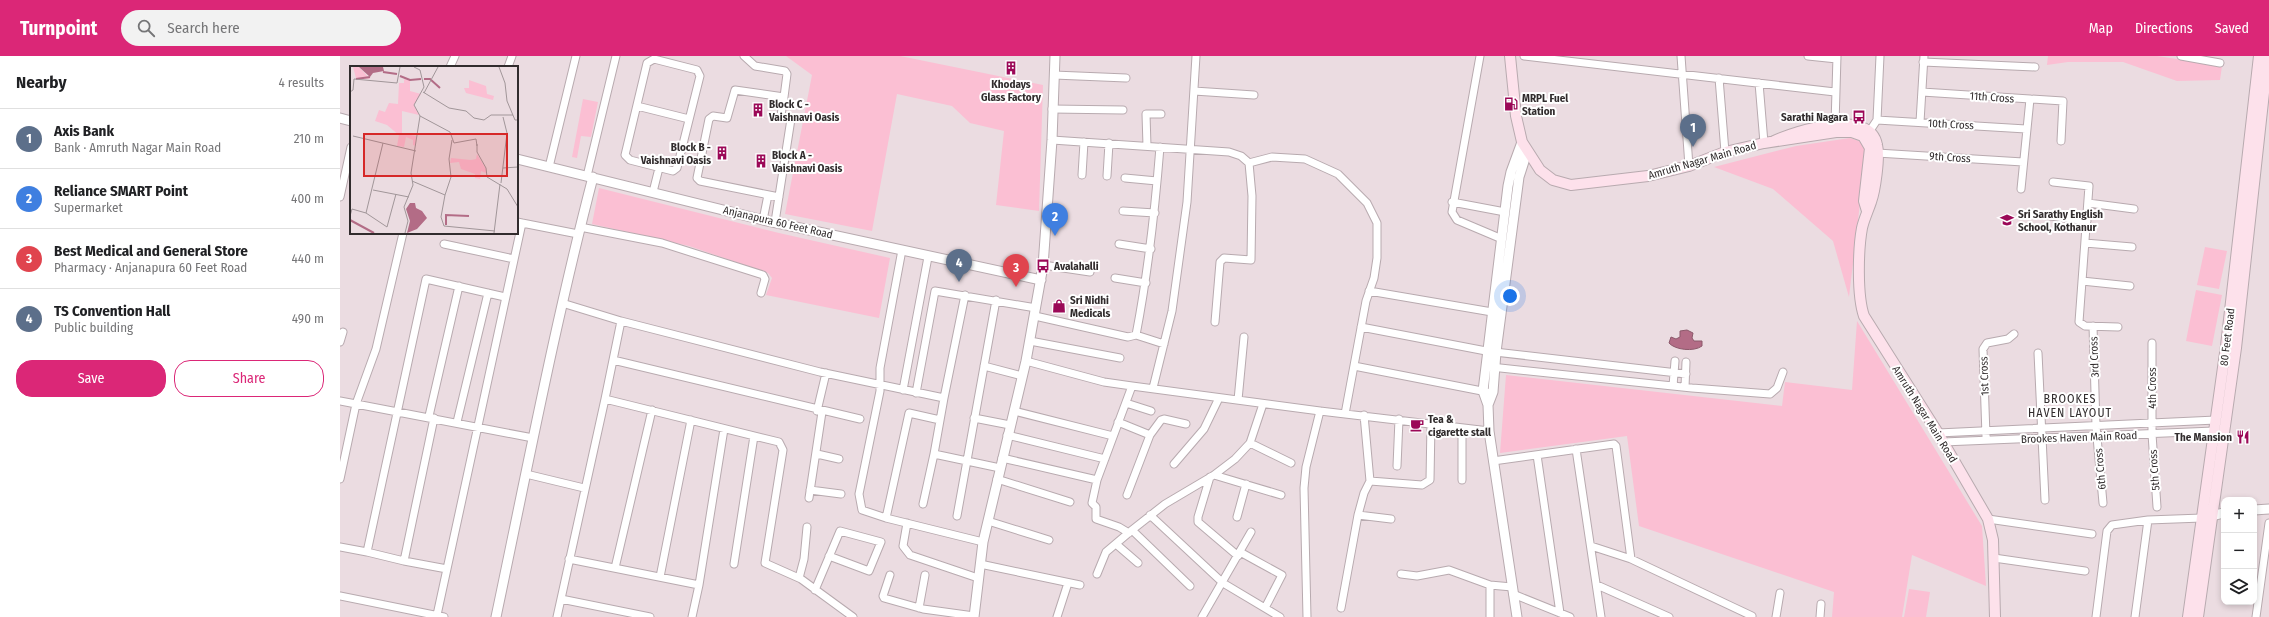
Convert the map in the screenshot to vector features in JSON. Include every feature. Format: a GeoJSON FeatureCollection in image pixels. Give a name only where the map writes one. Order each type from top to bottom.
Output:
{"type":"FeatureCollection","features":[{"type":"Feature","properties":{"kind":"main road","name":"Amruth Nagar Main Road"},"geometry":{"type":"LineString","coordinates":[[1510,56],[1516,116],[1522,142],[1527,152],[1540,170],[1553,180],[1571,185],[1648,176],[1689,166],[1725,152],[1769,142],[1796,140],[1836,132],[1868,134]]}},
{"type":"Feature","properties":{"kind":"main road","name":"80 Feet Road"},"geometry":{"type":"LineString","coordinates":[[2198,617],[2213,515],[2259,56]]}},
{"type":"Feature","properties":{"kind":"main road","name":"80 Feet Road"},"geometry":{"type":"LineString","coordinates":[[2188,617],[2214,431],[2231,347],[2268,56]]}},
{"type":"Feature","properties":{"kind":"main road","name":"Amruth Nagar Main Road"},"geometry":{"type":"LineString","coordinates":[[1769,142],[1794,132],[1835,125],[1857,125],[1878,145],[1871,202],[1866,211],[1861,233],[1860,304],[1864,316],[1938,433],[1988,519],[1993,540],[1995,617]]}},
{"type":"Feature","properties":{"kind":"main road","name":"Amruth Nagar Main Road"},"geometry":{"type":"LineString","coordinates":[[1866,211],[1864,201],[1870,148],[1868,134]]}},
{"type":"Feature","properties":{"kind":"street"},"geometry":{"type":"LineString","coordinates":[[450,66],[455,56]]}},
{"type":"Feature","properties":{"kind":"street"},"geometry":{"type":"LineString","coordinates":[[508,66],[512,56]]}},
{"type":"Feature","properties":{"kind":"street"},"geometry":{"type":"LineString","coordinates":[[549,167],[576,56]]}},
{"type":"Feature","properties":{"kind":"street"},"geometry":{"type":"LineString","coordinates":[[496,617],[533,438],[616,56]]}},
{"type":"Feature","properties":{"kind":"street"},"geometry":{"type":"LineString","coordinates":[[744,56],[755,66],[785,71],[787,74],[781,114],[791,119],[774,222]]}},
{"type":"Feature","properties":{"kind":"street"},"geometry":{"type":"LineString","coordinates":[[890,575],[883,597],[919,608],[974,616],[983,542],[1026,361],[1041,280],[1052,140],[1055,56]]}},
{"type":"Feature","properties":{"kind":"street"},"geometry":{"type":"LineString","coordinates":[[1153,388],[1172,311],[1187,202],[1192,149],[1196,56]]}},
{"type":"Feature","properties":{"kind":"street"},"geometry":{"type":"LineString","coordinates":[[1480,56],[1452,202],[1452,212],[1457,220],[1502,239]]}},
{"type":"Feature","properties":{"kind":"street"},"geometry":{"type":"LineString","coordinates":[[1524,56],[1835,92]]}},
{"type":"Feature","properties":{"kind":"street"},"geometry":{"type":"LineString","coordinates":[[1680,56],[1689,166]]}},
{"type":"Feature","properties":{"kind":"street"},"geometry":{"type":"LineString","coordinates":[[1808,56],[1837,58],[1835,125]]}},
{"type":"Feature","properties":{"kind":"street"},"geometry":{"type":"LineString","coordinates":[[1868,134],[1877,120],[1880,56]]}},
{"type":"Feature","properties":{"kind":"street"},"geometry":{"type":"LineString","coordinates":[[2181,56],[2203,58],[2220,63]]}},
{"type":"Feature","properties":{"kind":"street"},"geometry":{"type":"LineString","coordinates":[[654,59],[699,72],[677,168],[673,171],[630,160],[625,155],[637,106],[647,63],[654,59]]}},
{"type":"Feature","properties":{"kind":"street"},"geometry":{"type":"LineString","coordinates":[[1920,122],[1924,59],[2035,67]]}},
{"type":"Feature","properties":{"kind":"street"},"geometry":{"type":"LineString","coordinates":[[1054,75],[1126,78]]}},
{"type":"Feature","properties":{"kind":"street"},"geometry":{"type":"LineString","coordinates":[[1719,78],[1725,152]]}},
{"type":"Feature","properties":{"kind":"street"},"geometry":{"type":"LineString","coordinates":[[1759,83],[1769,142]]}},
{"type":"Feature","properties":{"kind":"street"},"geometry":{"type":"LineString","coordinates":[[779,197],[700,181],[697,176],[709,119],[713,116],[727,118],[735,90],[784,97]]}},
{"type":"Feature","properties":{"kind":"street"},"geometry":{"type":"LineString","coordinates":[[1194,91],[1254,95]]}},
{"type":"Feature","properties":{"kind":"street","name":"11th Cross"},"geometry":{"type":"LineString","coordinates":[[1922,92],[2063,102],[2062,141]]}},
{"type":"Feature","properties":{"kind":"street"},"geometry":{"type":"LineString","coordinates":[[2021,189],[2030,100]]}},
{"type":"Feature","properties":{"kind":"street"},"geometry":{"type":"LineString","coordinates":[[637,106],[689,119]]}},
{"type":"Feature","properties":{"kind":"street"},"geometry":{"type":"LineString","coordinates":[[1052,109],[1123,110]]}},
{"type":"Feature","properties":{"kind":"street"},"geometry":{"type":"LineString","coordinates":[[1147,146],[1146,114],[1161,114]]}},
{"type":"Feature","properties":{"kind":"street"},"geometry":{"type":"LineString","coordinates":[[340,118],[350,121]]}},
{"type":"Feature","properties":{"kind":"street","name":"10th Cross"},"geometry":{"type":"LineString","coordinates":[[1877,120],[2026,129]]}},
{"type":"Feature","properties":{"kind":"street"},"geometry":{"type":"LineString","coordinates":[[1052,140],[1229,152],[1241,156],[1249,163],[1252,196],[1251,260],[1224,258],[1220,262],[1215,322]]}},
{"type":"Feature","properties":{"kind":"street"},"geometry":{"type":"LineString","coordinates":[[1082,175],[1084,142]]}},
{"type":"Feature","properties":{"kind":"street"},"geometry":{"type":"LineString","coordinates":[[1488,405],[1493,392],[1490,366],[1486,351],[1511,172],[1522,142]]}},
{"type":"Feature","properties":{"kind":"street"},"geometry":{"type":"LineString","coordinates":[[1107,176],[1109,144]]}},
{"type":"Feature","properties":{"kind":"street"},"geometry":{"type":"LineString","coordinates":[[1136,335],[1151,248],[1160,147]]}},
{"type":"Feature","properties":{"kind":"street"},"geometry":{"type":"LineString","coordinates":[[340,197],[350,152]]}},
{"type":"Feature","properties":{"kind":"street"},"geometry":{"type":"LineString","coordinates":[[1517,617],[1489,431],[1488,405],[1482,391],[1496,352],[1519,177],[1527,152]]}},
{"type":"Feature","properties":{"kind":"street","name":"9th Cross"},"geometry":{"type":"LineString","coordinates":[[1878,153],[2023,162]]}},
{"type":"Feature","properties":{"kind":"street"},"geometry":{"type":"LineString","coordinates":[[1249,163],[1272,157],[1305,159],[1338,174],[1367,203],[1377,223],[1377,258],[1361,327],[1345,414]]}},
{"type":"Feature","properties":{"kind":"street","name":"Anjanapura 60 Feet Road"},"geometry":{"type":"LineString","coordinates":[[518,159],[763,220],[928,257],[1041,280]]}},
{"type":"Feature","properties":{"kind":"street"},"geometry":{"type":"LineString","coordinates":[[653,192],[659,168]]}},
{"type":"Feature","properties":{"kind":"street"},"geometry":{"type":"LineString","coordinates":[[1125,178],[1157,181]]}},
{"type":"Feature","properties":{"kind":"street"},"geometry":{"type":"LineString","coordinates":[[2053,182],[2088,186],[2087,221],[2079,322],[2085,326],[2118,327]]}},
{"type":"Feature","properties":{"kind":"street"},"geometry":{"type":"LineString","coordinates":[[763,220],[768,195]]}},
{"type":"Feature","properties":{"kind":"street"},"geometry":{"type":"LineString","coordinates":[[1452,202],[1505,212]]}},
{"type":"Feature","properties":{"kind":"street"},"geometry":{"type":"LineString","coordinates":[[2088,203],[2134,208]]}},
{"type":"Feature","properties":{"kind":"street"},"geometry":{"type":"LineString","coordinates":[[1123,211],[1155,213]]}},
{"type":"Feature","properties":{"kind":"street"},"geometry":{"type":"LineString","coordinates":[[2043,215],[2087,221]]}},
{"type":"Feature","properties":{"kind":"street"},"geometry":{"type":"LineString","coordinates":[[340,596],[441,616],[447,570],[479,427],[514,259],[520,222],[662,243],[763,275],[765,279],[761,293]]}},
{"type":"Feature","properties":{"kind":"street"},"geometry":{"type":"LineString","coordinates":[[340,479],[356,404],[372,362],[403,234]]}},
{"type":"Feature","properties":{"kind":"street"},"geometry":{"type":"LineString","coordinates":[[2085,243],[2132,247]]}},
{"type":"Feature","properties":{"kind":"street"},"geometry":{"type":"LineString","coordinates":[[444,244],[514,259]]}},
{"type":"Feature","properties":{"kind":"street"},"geometry":{"type":"LineString","coordinates":[[1119,244],[1151,248]]}},
{"type":"Feature","properties":{"kind":"street"},"geometry":{"type":"LineString","coordinates":[[902,250],[880,368],[880,391],[859,500],[862,510],[865,512],[983,542]]}},
{"type":"Feature","properties":{"kind":"street"},"geometry":{"type":"LineString","coordinates":[[903,390],[928,257]]}},
{"type":"Feature","properties":{"kind":"street"},"geometry":{"type":"LineString","coordinates":[[1043,265],[1090,272]]}},
{"type":"Feature","properties":{"kind":"street"},"geometry":{"type":"LineString","coordinates":[[1115,278],[1146,283]]}},
{"type":"Feature","properties":{"kind":"street"},"geometry":{"type":"LineString","coordinates":[[367,552],[396,411],[426,279],[505,297]]}},
{"type":"Feature","properties":{"kind":"street"},"geometry":{"type":"LineString","coordinates":[[2082,281],[2130,286]]}},
{"type":"Feature","properties":{"kind":"street"},"geometry":{"type":"LineString","coordinates":[[404,561],[459,286]]}},
{"type":"Feature","properties":{"kind":"street"},"geometry":{"type":"LineString","coordinates":[[916,393],[935,291],[996,300],[1128,337],[1136,335],[1164,344]]}},
{"type":"Feature","properties":{"kind":"street"},"geometry":{"type":"LineString","coordinates":[[1369,291],[1492,312]]}},
{"type":"Feature","properties":{"kind":"street"},"geometry":{"type":"LineString","coordinates":[[457,422],[488,293]]}},
{"type":"Feature","properties":{"kind":"street"},"geometry":{"type":"LineString","coordinates":[[922,504],[934,454],[965,295]]}},
{"type":"Feature","properties":{"kind":"street"},"geometry":{"type":"LineString","coordinates":[[957,516],[996,300]]}},
{"type":"Feature","properties":{"kind":"street"},"geometry":{"type":"LineString","coordinates":[[562,303],[621,321],[826,373],[880,386],[944,398]]}},
{"type":"Feature","properties":{"kind":"street"},"geometry":{"type":"LineString","coordinates":[[557,617],[621,321]]}},
{"type":"Feature","properties":{"kind":"street","name":"3rd Cross"},"geometry":{"type":"LineString","coordinates":[[2093,326],[2097,436]]}},
{"type":"Feature","properties":{"kind":"street"},"geometry":{"type":"LineString","coordinates":[[1361,327],[1486,351],[1686,374]]}},
{"type":"Feature","properties":{"kind":"street"},"geometry":{"type":"LineString","coordinates":[[340,342],[343,332]]}},
{"type":"Feature","properties":{"kind":"street","name":"1st Cross"},"geometry":{"type":"LineString","coordinates":[[1987,441],[1983,349],[1987,343],[2008,339],[2014,334]]}},
{"type":"Feature","properties":{"kind":"street"},"geometry":{"type":"LineString","coordinates":[[1238,400],[1244,337]]}},
{"type":"Feature","properties":{"kind":"street"},"geometry":{"type":"LineString","coordinates":[[1030,340],[1120,358]]}},
{"type":"Feature","properties":{"kind":"street","name":"4th Cross"},"geometry":{"type":"LineString","coordinates":[[2152,343],[2152,434]]}},
{"type":"Feature","properties":{"kind":"street"},"geometry":{"type":"LineString","coordinates":[[2038,353],[2045,500]]}},
{"type":"Feature","properties":{"kind":"street"},"geometry":{"type":"LineString","coordinates":[[613,360],[820,411],[860,419]]}},
{"type":"Feature","properties":{"kind":"street"},"geometry":{"type":"LineString","coordinates":[[1026,361],[1104,382],[1263,404],[1489,431]]}},
{"type":"Feature","properties":{"kind":"street"},"geometry":{"type":"LineString","coordinates":[[1673,386],[1675,361]]}},
{"type":"Feature","properties":{"kind":"street"},"geometry":{"type":"LineString","coordinates":[[1685,387],[1686,362]]}},
{"type":"Feature","properties":{"kind":"street"},"geometry":{"type":"LineString","coordinates":[[984,366],[1022,376]]}},
{"type":"Feature","properties":{"kind":"street"},"geometry":{"type":"LineString","coordinates":[[1354,366],[1493,392]]}},
{"type":"Feature","properties":{"kind":"street"},"geometry":{"type":"LineString","coordinates":[[1490,366],[1673,386],[1770,394],[1778,388],[1782,375]]}},
{"type":"Feature","properties":{"kind":"street"},"geometry":{"type":"LineString","coordinates":[[809,498],[817,454],[820,411],[826,373]]}},
{"type":"Feature","properties":{"kind":"street"},"geometry":{"type":"LineString","coordinates":[[1132,386],[1097,480],[1092,503],[1096,507],[1096,520],[1131,531],[1190,586]]}},
{"type":"Feature","properties":{"kind":"street"},"geometry":{"type":"LineString","coordinates":[[1174,464],[1204,429],[1219,398]]}},
{"type":"Feature","properties":{"kind":"street"},"geometry":{"type":"LineString","coordinates":[[605,399],[779,442],[783,446],[765,563],[799,578],[853,617]]}},
{"type":"Feature","properties":{"kind":"street"},"geometry":{"type":"LineString","coordinates":[[340,401],[432,417],[533,438]]}},
{"type":"Feature","properties":{"kind":"street"},"geometry":{"type":"LineString","coordinates":[[1126,403],[1151,411]]}},
{"type":"Feature","properties":{"kind":"street"},"geometry":{"type":"LineString","coordinates":[[1097,574],[1106,552],[1150,515],[1186,490],[1212,476],[1235,459],[1250,443],[1263,404]]}},
{"type":"Feature","properties":{"kind":"street"},"geometry":{"type":"LineString","coordinates":[[615,568],[652,410]]}},
{"type":"Feature","properties":{"kind":"street"},"geometry":{"type":"LineString","coordinates":[[1014,411],[1113,436]]}},
{"type":"Feature","properties":{"kind":"street"},"geometry":{"type":"LineString","coordinates":[[1307,617],[1304,488],[1306,467],[1320,411]]}},
{"type":"Feature","properties":{"kind":"street"},"geometry":{"type":"LineString","coordinates":[[886,518],[910,413],[940,420]]}},
{"type":"Feature","properties":{"kind":"street"},"geometry":{"type":"LineString","coordinates":[[1341,608],[1358,515],[1364,493],[1370,481],[1364,415]]}},
{"type":"Feature","properties":{"kind":"street"},"geometry":{"type":"LineString","coordinates":[[974,418],[1010,425]]}},
{"type":"Feature","properties":{"kind":"street"},"geometry":{"type":"LineString","coordinates":[[1127,495],[1150,435],[1161,420],[1164,419],[1186,424]]}},
{"type":"Feature","properties":{"kind":"street"},"geometry":{"type":"LineString","coordinates":[[1397,466],[1398,419]]}},
{"type":"Feature","properties":{"kind":"street"},"geometry":{"type":"LineString","coordinates":[[660,577],[690,420]]}},
{"type":"Feature","properties":{"kind":"street","name":"Brookes Haven Main Road"},"geometry":{"type":"LineString","coordinates":[[1938,433],[1986,432],[2216,420]]}},
{"type":"Feature","properties":{"kind":"street"},"geometry":{"type":"LineString","coordinates":[[1118,422],[1150,435]]}},
{"type":"Feature","properties":{"kind":"street"},"geometry":{"type":"LineString","coordinates":[[1370,481],[1422,485],[1427,484],[1430,480],[1431,423]]}},
{"type":"Feature","properties":{"kind":"street"},"geometry":{"type":"LineString","coordinates":[[1462,428],[1462,480]]}},
{"type":"Feature","properties":{"kind":"street"},"geometry":{"type":"LineString","coordinates":[[692,617],[699,585],[724,429]]}},
{"type":"Feature","properties":{"kind":"street","name":"Brookes Haven Main Road"},"geometry":{"type":"LineString","coordinates":[[1943,442],[2214,431]]}},
{"type":"Feature","properties":{"kind":"street","name":"5th Cross"},"geometry":{"type":"LineString","coordinates":[[2152,434],[2157,507]]}},
{"type":"Feature","properties":{"kind":"street"},"geometry":{"type":"LineString","coordinates":[[1008,435],[1105,458]]}},
{"type":"Feature","properties":{"kind":"street"},"geometry":{"type":"LineString","coordinates":[[734,564],[754,436]]}},
{"type":"Feature","properties":{"kind":"street","name":"6th Cross"},"geometry":{"type":"LineString","coordinates":[[2097,436],[2103,503]]}},
{"type":"Feature","properties":{"kind":"street"},"geometry":{"type":"LineString","coordinates":[[1250,443],[1291,462]]}},
{"type":"Feature","properties":{"kind":"street"},"geometry":{"type":"LineString","coordinates":[[1494,461],[1612,443],[1616,446],[1631,559]]}},
{"type":"Feature","properties":{"kind":"street"},"geometry":{"type":"LineString","coordinates":[[1576,449],[1601,617]]}},
{"type":"Feature","properties":{"kind":"street"},"geometry":{"type":"LineString","coordinates":[[817,454],[839,459]]}},
{"type":"Feature","properties":{"kind":"street"},"geometry":{"type":"LineString","coordinates":[[934,454],[1000,468]]}},
{"type":"Feature","properties":{"kind":"street"},"geometry":{"type":"LineString","coordinates":[[1537,455],[1560,613]]}},
{"type":"Feature","properties":{"kind":"street"},"geometry":{"type":"LineString","coordinates":[[1002,458],[1097,480]]}},
{"type":"Feature","properties":{"kind":"street"},"geometry":{"type":"LineString","coordinates":[[526,474],[584,488]]}},
{"type":"Feature","properties":{"kind":"street"},"geometry":{"type":"LineString","coordinates":[[1212,476],[1281,494]]}},
{"type":"Feature","properties":{"kind":"street"},"geometry":{"type":"LineString","coordinates":[[1212,476],[1198,522],[1239,554],[1282,575],[1265,608]]}},
{"type":"Feature","properties":{"kind":"street"},"geometry":{"type":"LineString","coordinates":[[997,479],[1070,502]]}},
{"type":"Feature","properties":{"kind":"street"},"geometry":{"type":"LineString","coordinates":[[1237,517],[1246,484]]}},
{"type":"Feature","properties":{"kind":"street"},"geometry":{"type":"LineString","coordinates":[[810,490],[841,494]]}},
{"type":"Feature","properties":{"kind":"street"},"geometry":{"type":"LineString","coordinates":[[2257,510],[2269,508]]}},
{"type":"Feature","properties":{"kind":"street"},"geometry":{"type":"LineString","coordinates":[[2096,617],[2107,531],[2112,525],[2148,520],[2202,518],[2221,514]]}},
{"type":"Feature","properties":{"kind":"street"},"geometry":{"type":"LineString","coordinates":[[1150,515],[1223,583],[1280,617]]}},
{"type":"Feature","properties":{"kind":"street"},"geometry":{"type":"LineString","coordinates":[[1358,515],[1390,520]]}},
{"type":"Feature","properties":{"kind":"street"},"geometry":{"type":"LineString","coordinates":[[1988,519],[2092,534]]}},
{"type":"Feature","properties":{"kind":"street"},"geometry":{"type":"LineString","coordinates":[[2135,617],[2148,520]]}},
{"type":"Feature","properties":{"kind":"street"},"geometry":{"type":"LineString","coordinates":[[988,521],[1049,540]]}},
{"type":"Feature","properties":{"kind":"street"},"geometry":{"type":"LineString","coordinates":[[907,523],[903,546],[910,555],[978,578]]}},
{"type":"Feature","properties":{"kind":"street"},"geometry":{"type":"LineString","coordinates":[[2256,617],[2269,523]]}},
{"type":"Feature","properties":{"kind":"street"},"geometry":{"type":"LineString","coordinates":[[799,578],[804,559],[807,527]]}},
{"type":"Feature","properties":{"kind":"street"},"geometry":{"type":"LineString","coordinates":[[815,590],[829,556],[842,530],[881,542],[869,571],[829,556]]}},
{"type":"Feature","properties":{"kind":"street"},"geometry":{"type":"LineString","coordinates":[[1202,617],[1223,583],[1251,532]]}},
{"type":"Feature","properties":{"kind":"street"},"geometry":{"type":"LineString","coordinates":[[1116,544],[1138,563]]}},
{"type":"Feature","properties":{"kind":"street"},"geometry":{"type":"LineString","coordinates":[[1591,546],[1631,559],[1752,616]]}},
{"type":"Feature","properties":{"kind":"street"},"geometry":{"type":"LineString","coordinates":[[340,547],[447,570]]}},
{"type":"Feature","properties":{"kind":"street"},"geometry":{"type":"LineString","coordinates":[[1994,558],[2085,572]]}},
{"type":"Feature","properties":{"kind":"street"},"geometry":{"type":"LineString","coordinates":[[569,559],[699,585]]}},
{"type":"Feature","properties":{"kind":"street"},"geometry":{"type":"LineString","coordinates":[[980,564],[1080,585]]}},
{"type":"Feature","properties":{"kind":"street"},"geometry":{"type":"LineString","coordinates":[[1401,574],[1418,576],[1449,570],[1490,585],[1513,590],[1570,617]]}},
{"type":"Feature","properties":{"kind":"street"},"geometry":{"type":"LineString","coordinates":[[919,608],[925,576]]}},
{"type":"Feature","properties":{"kind":"street"},"geometry":{"type":"LineString","coordinates":[[1057,617],[1068,583]]}},
{"type":"Feature","properties":{"kind":"street"},"geometry":{"type":"LineString","coordinates":[[1490,585],[1490,617]]}},
{"type":"Feature","properties":{"kind":"street"},"geometry":{"type":"LineString","coordinates":[[1597,585],[1669,617]]}},
{"type":"Feature","properties":{"kind":"street"},"geometry":{"type":"LineString","coordinates":[[1776,617],[1780,593]]}},
{"type":"Feature","properties":{"kind":"street"},"geometry":{"type":"LineString","coordinates":[[561,599],[650,617]]}},
{"type":"Feature","properties":{"kind":"street"},"geometry":{"type":"LineString","coordinates":[[1820,617],[1821,604]]}},
{"type":"Feature","properties":{"kind":"shaded area"},"geometry":{"type":"Polygon","coordinates":[[[786,56],[900,56],[1043,85],[1039,211],[996,205],[1004,131],[970,123],[952,106],[897,94],[872,231],[785,214],[812,75],[786,56]]]}},
{"type":"Feature","properties":{"kind":"shaded area"},"geometry":{"type":"Polygon","coordinates":[[[2048,56],[2157,56],[2222,66],[2220,80],[2177,81],[2123,62],[2068,62],[2047,65],[2048,56]]]}},
{"type":"Feature","properties":{"kind":"shaded area"},"geometry":{"type":"Polygon","coordinates":[[[583,99],[598,102],[591,137],[581,136],[577,158],[572,157],[583,99]]]}},
{"type":"Feature","properties":{"kind":"shaded area"},"geometry":{"type":"Polygon","coordinates":[[[1850,138],[1862,142],[1866,152],[1849,297],[1833,241],[1773,189],[1714,167],[1796,146],[1850,138]]]}},
{"type":"Feature","properties":{"kind":"shaded area"},"geometry":{"type":"Polygon","coordinates":[[[599,188],[779,233],[890,258],[879,318],[766,295],[772,278],[768,273],[689,246],[592,224],[599,188]]]}},
{"type":"Feature","properties":{"kind":"shaded area"},"geometry":{"type":"Polygon","coordinates":[[[2205,247],[2227,251],[2219,289],[2197,285],[2205,247]]]}},
{"type":"Feature","properties":{"kind":"shaded area"},"geometry":{"type":"Polygon","coordinates":[[[2196,290],[2222,295],[2212,346],[2186,341],[2196,290]]]}},
{"type":"Feature","properties":{"kind":"shaded area"},"geometry":{"type":"Polygon","coordinates":[[[1857,321],[1982,526],[1986,586],[1912,555],[1902,617],[1832,617],[1834,592],[1639,526],[1627,436],[1500,453],[1506,375],[1782,406],[1785,382],[1852,390],[1857,321]]]}},
{"type":"Feature","properties":{"kind":"shaded area"},"geometry":{"type":"Polygon","coordinates":[[[1687,330],[1693,333],[1692,338],[1694,341],[1702,341],[1702,346],[1690,350],[1680,349],[1669,343],[1671,337],[1676,339],[1680,337],[1680,331],[1687,330]]]}},
{"type":"Feature","properties":{"kind":"shaded area"},"geometry":{"type":"Polygon","coordinates":[[[1909,589],[1930,592],[1926,617],[1904,617],[1909,589]]]}},
{"type":"Feature","properties":{"kind":"place","name":"Khodays Glass Factory"},"geometry":{"type":"Point","coordinates":[1011,68]}},
{"type":"Feature","properties":{"kind":"place","name":"MRPL Fuel Station"},"geometry":{"type":"Point","coordinates":[1511,104]}},
{"type":"Feature","properties":{"kind":"place","name":"Block C - Vaishnavi Oasis"},"geometry":{"type":"Point","coordinates":[758,110]}},
{"type":"Feature","properties":{"kind":"place","name":"Sarathi Nagara"},"geometry":{"type":"Point","coordinates":[1859,117]}},
{"type":"Feature","properties":{"kind":"place","name":"Axis Bank"},"geometry":{"type":"Point","coordinates":[1693,147]}},
{"type":"Feature","properties":{"kind":"place","name":"Block B - Vaishnavi Oasis"},"geometry":{"type":"Point","coordinates":[722,153]}},
{"type":"Feature","properties":{"kind":"place","name":"Block A - Vaishnavi Oasis"},"geometry":{"type":"Point","coordinates":[761,161]}},
{"type":"Feature","properties":{"kind":"place","name":"Sri Sarathy English School, Kothanur"},"geometry":{"type":"Point","coordinates":[2007,220]}},
{"type":"Feature","properties":{"kind":"place","name":"Reliance SMART Point"},"geometry":{"type":"Point","coordinates":[1055,236]}},
{"type":"Feature","properties":{"kind":"place","name":"Avalahalli"},"geometry":{"type":"Point","coordinates":[1043,266]}},
{"type":"Feature","properties":{"kind":"place","name":"TS Convention Hall"},"geometry":{"type":"Point","coordinates":[959,282]}},
{"type":"Feature","properties":{"kind":"place","name":"Best Medical and General Store"},"geometry":{"type":"Point","coordinates":[1016,287]}},
{"type":"Feature","properties":{"kind":"place","name":"Sri Nidhi Medicals"},"geometry":{"type":"Point","coordinates":[1059,306]}},
{"type":"Feature","properties":{"kind":"place","name":"Tea & cigarette stall"},"geometry":{"type":"Point","coordinates":[1417,425]}},
{"type":"Feature","properties":{"kind":"place","name":"The Mansion"},"geometry":{"type":"Point","coordinates":[2243,437]}},
{"type":"Feature","properties":{"kind":"district","name":"BROOKES HAVEN LAYOUT"},"geometry":{"type":"Point","coordinates":[2070,406]}}]}
